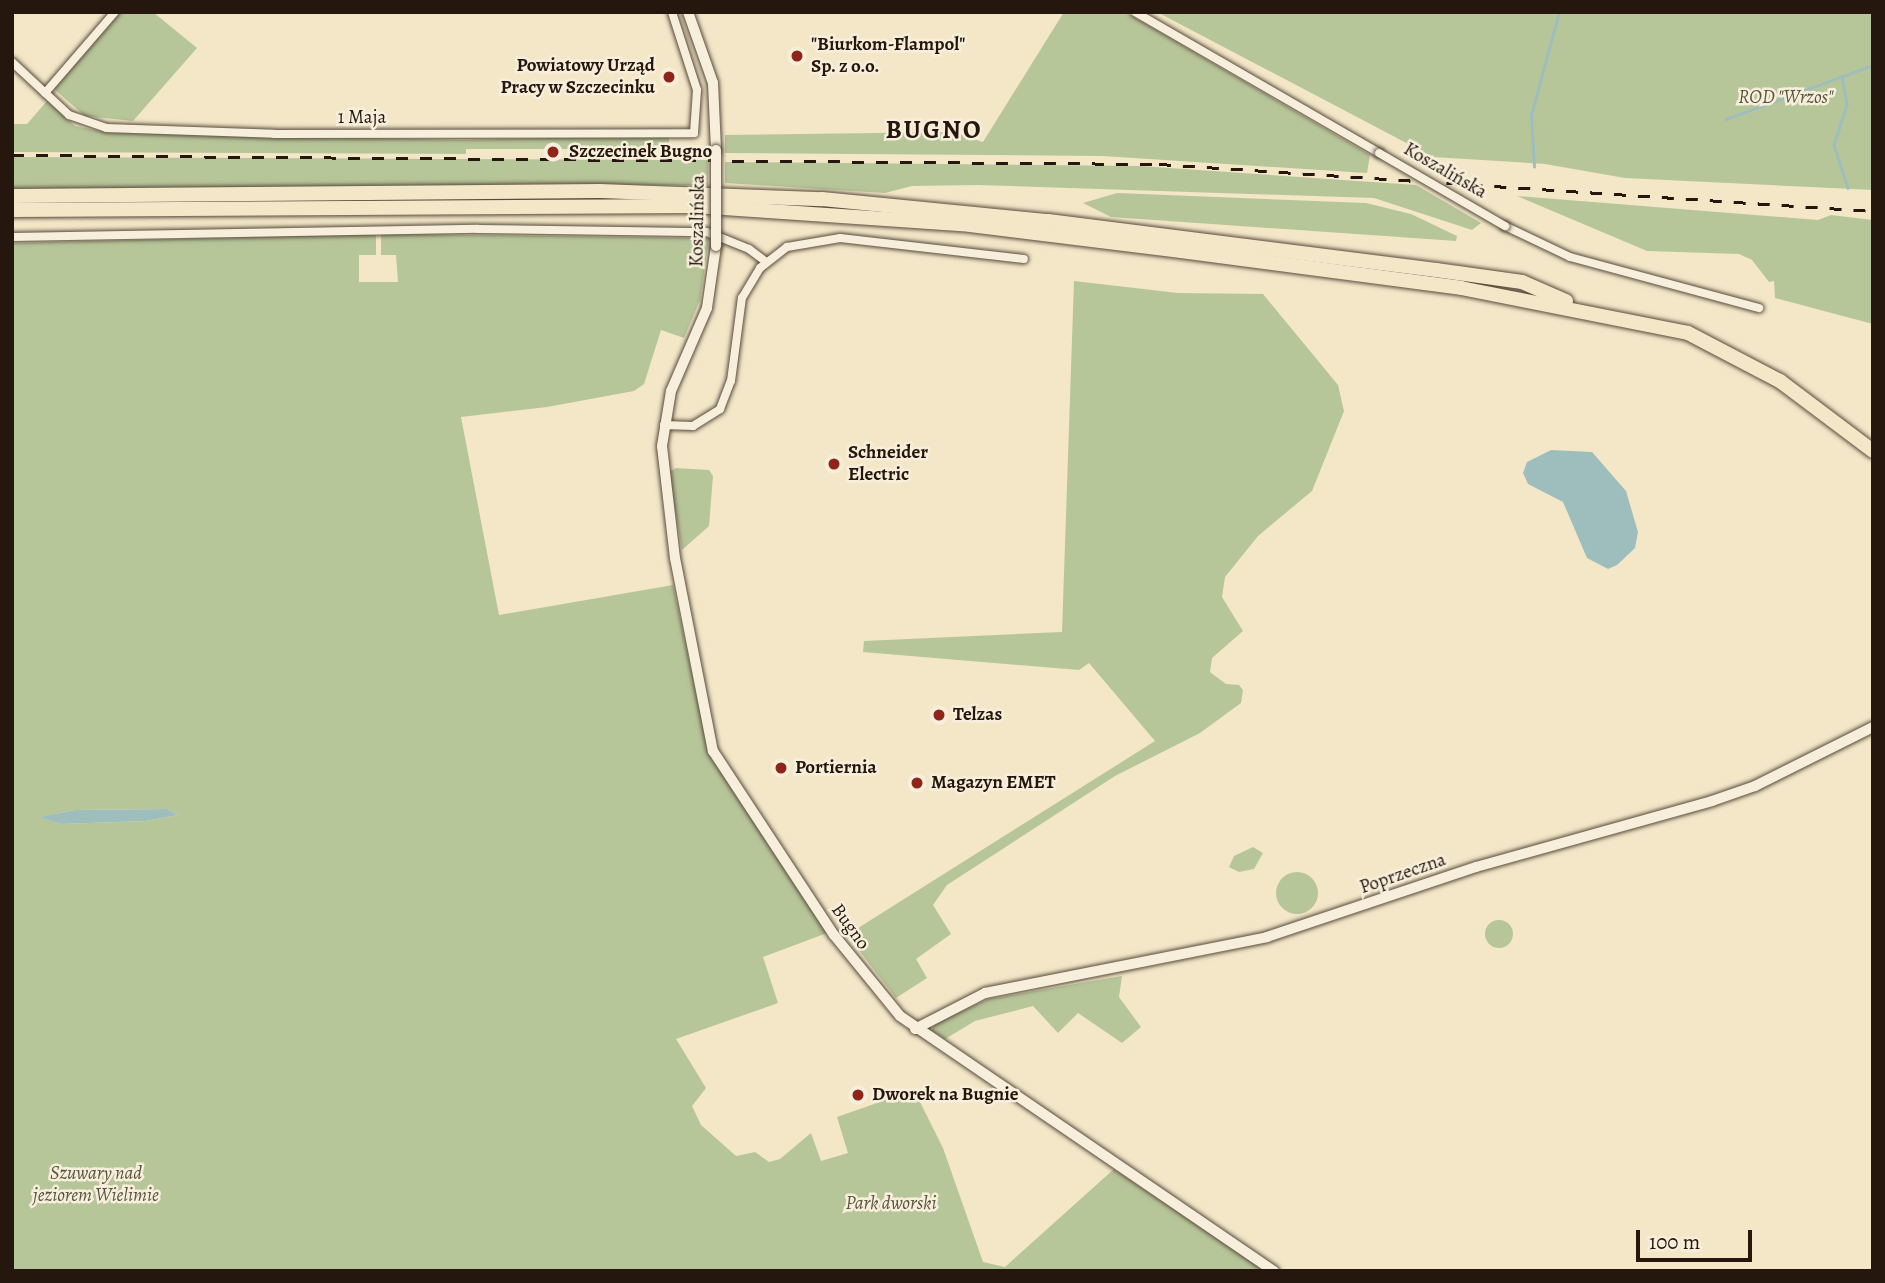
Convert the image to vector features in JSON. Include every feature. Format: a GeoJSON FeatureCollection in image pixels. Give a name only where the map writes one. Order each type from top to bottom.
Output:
{"type":"FeatureCollection","features":[{"type":"Feature","properties":{"kind":"highway"},"geometry":{"type":"LineString","coordinates":[[12,196],[600,191],[822,199],[1035,219],[1522,282],[1587,311]]}},
{"type":"Feature","properties":{"kind":"highway"},"geometry":{"type":"LineString","coordinates":[[12,211],[625,205],[861,215],[1354,274],[1587,311],[1688,333],[1734,354],[1780,381],[1873,451]]}},
{"type":"Feature","properties":{"kind":"street"},"geometry":{"type":"LineString","coordinates":[[45,93],[115,12]]}},
{"type":"Feature","properties":{"kind":"street","name":"1 Maja"},"geometry":{"type":"LineString","coordinates":[[12,62],[77,121],[106,128],[274,134],[690,133],[697,129],[698,90],[672,12]]}},
{"type":"Feature","properties":{"kind":"street","name":"Koszalińska"},"geometry":{"type":"LineString","coordinates":[[664,425],[677,374],[707,309],[716,246],[713,83],[688,12]]}},
{"type":"Feature","properties":{"kind":"street","name":"Koszalińska"},"geometry":{"type":"LineString","coordinates":[[1135,12],[1505,226],[1570,257],[1759,308]]}},
{"type":"Feature","properties":{"kind":"street"},"geometry":{"type":"LineString","coordinates":[[12,237],[478,229],[707,232],[749,249],[766,262]]}},
{"type":"Feature","properties":{"kind":"street"},"geometry":{"type":"LineString","coordinates":[[664,425],[693,426],[720,409],[731,382],[742,298],[766,262],[803,241],[840,238],[1024,259]]}},
{"type":"Feature","properties":{"kind":"street","name":"Bugno"},"geometry":{"type":"LineString","coordinates":[[664,425],[662,462],[675,558],[703,717],[713,751],[834,936],[889,1006],[915,1029],[1274,1271]]}},
{"type":"Feature","properties":{"kind":"street","name":"Poprzeczna"},"geometry":{"type":"LineString","coordinates":[[915,1029],[933,1017],[997,990],[1278,934],[1476,867],[1712,801],[1766,781],[1873,727]]}},
{"type":"Feature","properties":{"kind":"green space"},"geometry":{"type":"Polygon","coordinates":[[[121,12],[153,12],[197,48],[133,121],[85,116],[54,89],[121,12]]]}},
{"type":"Feature","properties":{"kind":"green space"},"geometry":{"type":"Polygon","coordinates":[[[1064,12],[1125,12],[1370,155],[1367,173],[1103,156],[725,153],[725,135],[953,132],[983,142],[1064,12]]]}},
{"type":"Feature","properties":{"kind":"green space","name":"ROD \"Wrzos\""},"geometry":{"type":"Polygon","coordinates":[[[1157,12],[1873,12],[1873,190],[1625,178],[1545,164],[1433,157],[1157,12]]]}},
{"type":"Feature","properties":{"kind":"green space"},"geometry":{"type":"Polygon","coordinates":[[[47,101],[75,126],[109,133],[462,140],[669,135],[669,149],[466,149],[466,154],[12,152],[12,124],[27,124],[47,101]]]}},
{"type":"Feature","properties":{"kind":"green space"},"geometry":{"type":"Polygon","coordinates":[[[12,157],[708,160],[708,185],[12,190],[12,157]]]}},
{"type":"Feature","properties":{"kind":"green space"},"geometry":{"type":"Polygon","coordinates":[[[725,162],[1140,166],[1416,185],[1481,223],[1472,230],[1374,198],[978,185],[912,186],[885,193],[725,183],[725,162]]]}},
{"type":"Feature","properties":{"kind":"green space"},"geometry":{"type":"Polygon","coordinates":[[[1117,193],[1366,203],[1411,214],[1457,236],[1456,241],[1111,217],[1083,203],[1117,193]]]}},
{"type":"Feature","properties":{"kind":"green space"},"geometry":{"type":"Polygon","coordinates":[[[1517,196],[1818,220],[1831,215],[1873,220],[1873,324],[1775,298],[1774,281],[1769,282],[1752,260],[1739,254],[1647,251],[1517,196]]]}},
{"type":"Feature","properties":{"kind":"green space"},"geometry":{"type":"Polygon","coordinates":[[[376,234],[376,255],[359,255],[359,282],[398,282],[396,255],[381,255],[381,234],[709,238],[700,300],[684,338],[661,330],[644,384],[634,391],[547,407],[461,417],[499,615],[673,585],[709,753],[827,933],[763,957],[778,1003],[676,1039],[706,1088],[692,1106],[701,1125],[736,1156],[755,1152],[769,1162],[780,1159],[811,1133],[821,1161],[848,1153],[837,1117],[914,1090],[943,1148],[983,1262],[1005,1267],[1114,1169],[1265,1271],[12,1271],[12,243],[376,234]],[[167,809],[75,810],[40,817],[61,824],[146,821],[178,815],[167,809]]]}},
{"type":"Feature","properties":{"kind":"green space"},"geometry":{"type":"Polygon","coordinates":[[[1074,281],[1178,293],[1263,294],[1338,385],[1344,411],[1312,491],[1258,536],[1225,577],[1222,597],[1243,631],[1212,658],[1210,672],[1226,684],[1239,685],[1243,690],[1241,703],[1200,733],[1115,776],[947,885],[933,905],[951,934],[916,959],[927,978],[896,998],[847,935],[1155,741],[1089,663],[1079,670],[863,652],[864,641],[1062,632],[1074,281]]]}},
{"type":"Feature","properties":{"kind":"green space"},"geometry":{"type":"Polygon","coordinates":[[[676,468],[709,470],[713,476],[709,526],[682,550],[669,472],[676,468]]]}},
{"type":"Feature","properties":{"kind":"green space"},"geometry":{"type":"Polygon","coordinates":[[[1253,847],[1263,853],[1254,869],[1239,872],[1229,867],[1234,856],[1253,847]]]}},
{"type":"Feature","properties":{"kind":"green space"},"geometry":{"type":"Polygon","coordinates":[[[1297,872],[1312,878],[1318,893],[1312,908],[1297,914],[1282,908],[1276,893],[1282,878],[1297,872]]]}},
{"type":"Feature","properties":{"kind":"green space"},"geometry":{"type":"Polygon","coordinates":[[[1499,920],[1509,924],[1513,934],[1509,944],[1499,948],[1489,944],[1485,934],[1489,924],[1499,920]]]}},
{"type":"Feature","properties":{"kind":"green space"},"geometry":{"type":"Polygon","coordinates":[[[1122,976],[1119,997],[1141,1027],[1122,1043],[1078,1013],[1058,1033],[1033,1006],[975,1021],[945,1039],[932,1031],[934,1024],[989,999],[1122,976]]]}},
{"type":"Feature","properties":{"kind":"water"},"geometry":{"type":"Polygon","coordinates":[[[1551,450],[1592,452],[1626,491],[1638,532],[1635,548],[1617,565],[1608,569],[1587,558],[1563,502],[1528,484],[1523,473],[1527,462],[1551,450]]]}},
{"type":"Feature","properties":{"kind":"water"},"geometry":{"type":"Polygon","coordinates":[[[167,809],[178,815],[146,821],[61,824],[39,817],[75,810],[167,809]]]}},
{"type":"Feature","properties":{"kind":"waterway"},"geometry":{"type":"LineString","coordinates":[[1534,167],[1531,115],[1559,12]]}},
{"type":"Feature","properties":{"kind":"waterway"},"geometry":{"type":"LineString","coordinates":[[1726,119],[1873,65]]}},
{"type":"Feature","properties":{"kind":"waterway"},"geometry":{"type":"LineString","coordinates":[[1842,76],[1847,105],[1834,145],[1848,188]]}},
{"type":"Feature","properties":{"kind":"railway"},"geometry":{"type":"LineString","coordinates":[[12,155],[1159,164],[1873,211]]}},
{"type":"Feature","properties":{"kind":"place","name":"\"Biurkom-Flampol\" Sp. z o.o."},"geometry":{"type":"Point","coordinates":[797,56]}},
{"type":"Feature","properties":{"kind":"place","name":"Powiatowy Urząd Pracy w Szczecinku"},"geometry":{"type":"Point","coordinates":[669,77]}},
{"type":"Feature","properties":{"kind":"place","name":"Szczecinek Bugno"},"geometry":{"type":"Point","coordinates":[553,152]}},
{"type":"Feature","properties":{"kind":"place","name":"Schneider Electric"},"geometry":{"type":"Point","coordinates":[834,464]}},
{"type":"Feature","properties":{"kind":"place","name":"Telzas"},"geometry":{"type":"Point","coordinates":[939,715]}},
{"type":"Feature","properties":{"kind":"place","name":"Portiernia"},"geometry":{"type":"Point","coordinates":[781,768]}},
{"type":"Feature","properties":{"kind":"place","name":"Magazyn EMET"},"geometry":{"type":"Point","coordinates":[917,783]}},
{"type":"Feature","properties":{"kind":"place","name":"Dworek na Bugnie"},"geometry":{"type":"Point","coordinates":[858,1095]}},
{"type":"Feature","properties":{"kind":"district","name":"BUGNO"},"geometry":{"type":"Point","coordinates":[934,130]}},
{"type":"Feature","properties":{"kind":"park label","name":"Szuwary nad jeziorem Wielimie"},"geometry":{"type":"Point","coordinates":[96,1185]}},
{"type":"Feature","properties":{"kind":"park label","name":"Park dworski"},"geometry":{"type":"Point","coordinates":[891,1204]}}]}
